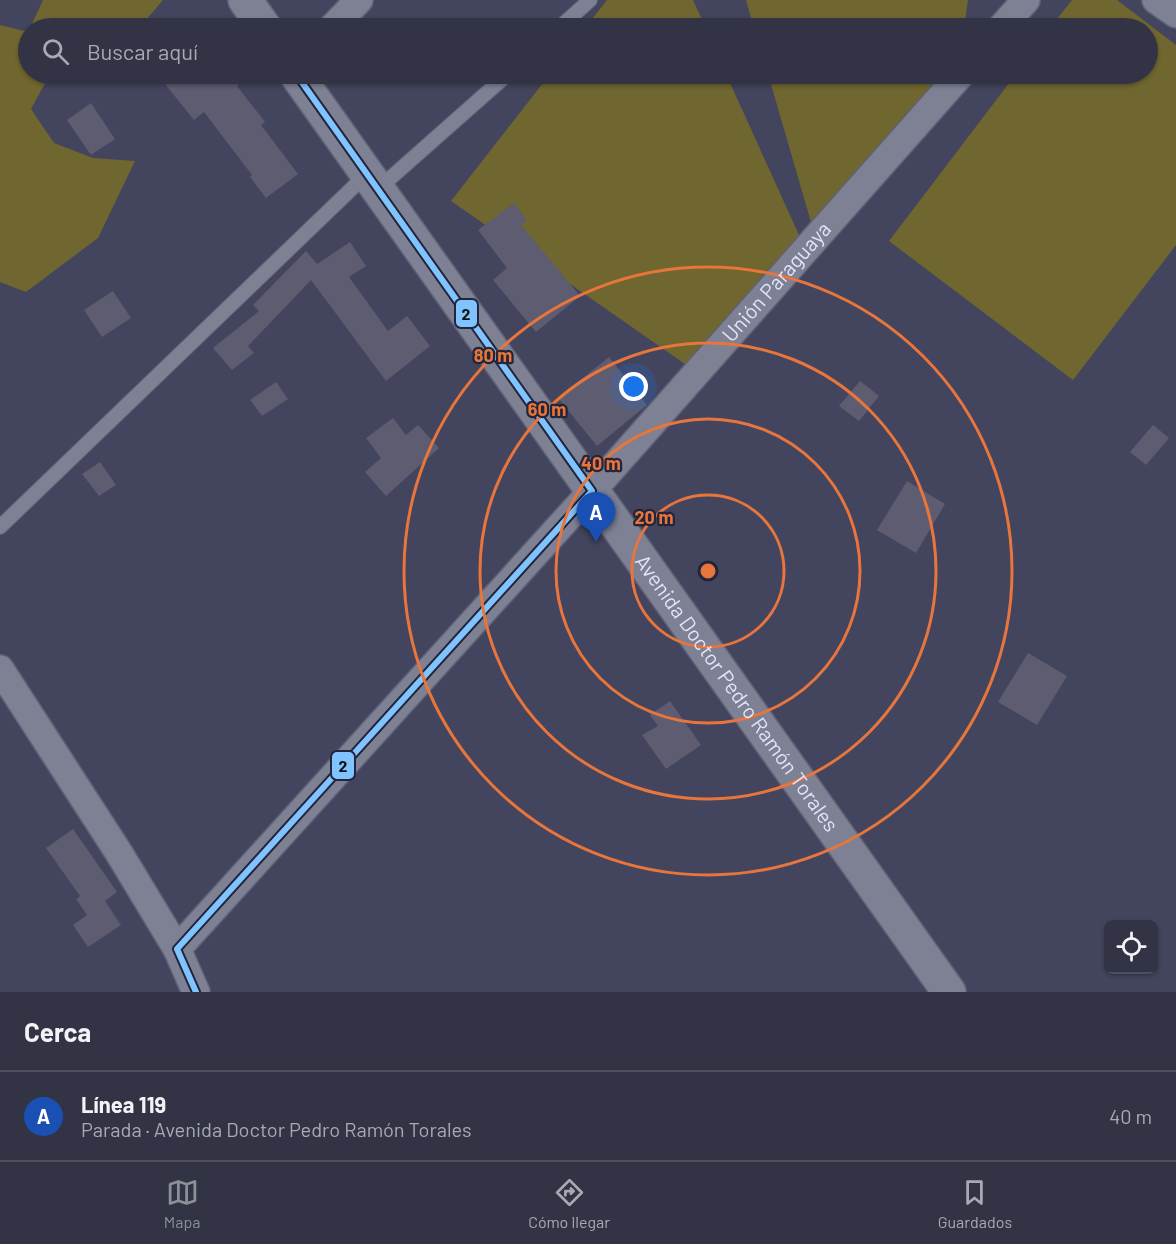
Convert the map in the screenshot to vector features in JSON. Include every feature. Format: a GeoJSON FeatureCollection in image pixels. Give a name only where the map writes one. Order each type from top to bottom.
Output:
{"type":"FeatureCollection","features":[{"type":"Feature","properties":{"kind":"street"},"geometry":{"type":"LineString","coordinates":[[245,0],[258,18]]}},
{"type":"Feature","properties":{"kind":"street"},"geometry":{"type":"LineString","coordinates":[[342,18],[359,0]]}},
{"type":"Feature","properties":{"kind":"street"},"geometry":{"type":"LineString","coordinates":[[1010,18],[1026,0]]}},
{"type":"Feature","properties":{"kind":"street"},"geometry":{"type":"LineString","coordinates":[[1155,0],[1176,14]]}},
{"type":"Feature","properties":{"kind":"street","name":"Avenida Doctor Pedro Ramón Torales"},"geometry":{"type":"LineString","coordinates":[[303,84],[949,992]]}},
{"type":"Feature","properties":{"kind":"street","name":"Unión Paraguaya"},"geometry":{"type":"LineString","coordinates":[[177,949],[592,491],[952,84]]}},
{"type":"Feature","properties":{"kind":"street"},"geometry":{"type":"LineString","coordinates":[[0,669],[119,853],[177,949],[196,992]]}},
{"type":"Feature","properties":{"kind":"lane"},"geometry":{"type":"LineString","coordinates":[[570,18],[590,0]]}},
{"type":"Feature","properties":{"kind":"lane"},"geometry":{"type":"LineString","coordinates":[[0,527],[373,181],[495,84]]}},
{"type":"Feature","properties":{"kind":"shaded area"},"geometry":{"type":"Polygon","coordinates":[[[43,0],[163,0],[148,18],[35,18],[43,0]]]}},
{"type":"Feature","properties":{"kind":"shaded area"},"geometry":{"type":"Polygon","coordinates":[[[607,0],[693,0],[701,18],[593,18],[607,0]]]}},
{"type":"Feature","properties":{"kind":"shaded area"},"geometry":{"type":"Polygon","coordinates":[[[746,0],[968,0],[965,18],[751,18],[746,0]]]}},
{"type":"Feature","properties":{"kind":"shaded area"},"geometry":{"type":"Polygon","coordinates":[[[1072,0],[1117,0],[1141,18],[1058,18],[1072,0]]]}},
{"type":"Feature","properties":{"kind":"shaded area"},"geometry":{"type":"Polygon","coordinates":[[[0,25],[18,30],[18,84],[45,84],[31,109],[54,143],[93,158],[135,161],[98,238],[26,292],[0,282],[0,25]]]}},
{"type":"Feature","properties":{"kind":"shaded area"},"geometry":{"type":"Polygon","coordinates":[[[1158,31],[1176,45],[1176,245],[1073,380],[889,241],[1008,84],[1158,84],[1158,31]]]}},
{"type":"Feature","properties":{"kind":"shaded area"},"geometry":{"type":"Polygon","coordinates":[[[542,84],[731,84],[804,246],[695,371],[451,201],[542,84]]]}},
{"type":"Feature","properties":{"kind":"shaded area"},"geometry":{"type":"Polygon","coordinates":[[[771,84],[948,84],[815,236],[771,84]]]}},
{"type":"Feature","properties":{"kind":"building"},"geometry":{"type":"Polygon","coordinates":[[[165,84],[240,84],[237,86],[265,122],[261,125],[298,174],[266,198],[250,177],[252,175],[204,112],[194,120],[165,84]]]}},
{"type":"Feature","properties":{"kind":"building"},"geometry":{"type":"Polygon","coordinates":[[[91,103],[115,139],[91,155],[67,120],[91,103]]]}},
{"type":"Feature","properties":{"kind":"building"},"geometry":{"type":"Polygon","coordinates":[[[514,203],[527,220],[521,225],[580,296],[536,332],[493,280],[507,268],[478,230],[514,203]]]}},
{"type":"Feature","properties":{"kind":"building"},"geometry":{"type":"Polygon","coordinates":[[[350,242],[366,266],[349,277],[388,331],[407,316],[430,346],[386,381],[311,280],[248,346],[254,353],[232,370],[213,348],[259,311],[253,305],[306,251],[317,264],[350,242]]]}},
{"type":"Feature","properties":{"kind":"building"},"geometry":{"type":"Polygon","coordinates":[[[113,291],[131,318],[102,337],[84,310],[113,291]]]}},
{"type":"Feature","properties":{"kind":"building"},"geometry":{"type":"Polygon","coordinates":[[[609,357],[647,405],[597,446],[558,398],[609,357]]]}},
{"type":"Feature","properties":{"kind":"building"},"geometry":{"type":"Polygon","coordinates":[[[860,381],[879,396],[859,421],[839,406],[860,381]]]}},
{"type":"Feature","properties":{"kind":"building"},"geometry":{"type":"Polygon","coordinates":[[[276,382],[288,399],[262,416],[250,400],[276,382]]]}},
{"type":"Feature","properties":{"kind":"building"},"geometry":{"type":"Polygon","coordinates":[[[393,418],[406,435],[418,425],[439,448],[386,496],[365,472],[381,458],[366,438],[393,418]]]}},
{"type":"Feature","properties":{"kind":"building"},"geometry":{"type":"Polygon","coordinates":[[[1153,425],[1169,438],[1146,465],[1130,452],[1153,425]]]}},
{"type":"Feature","properties":{"kind":"building"},"geometry":{"type":"Polygon","coordinates":[[[100,462],[116,485],[99,496],[82,474],[100,462]]]}},
{"type":"Feature","properties":{"kind":"building"},"geometry":{"type":"Polygon","coordinates":[[[907,481],[945,504],[916,553],[877,530],[907,481]]]}},
{"type":"Feature","properties":{"kind":"building"},"geometry":{"type":"Polygon","coordinates":[[[1028,653],[1067,676],[1037,725],[998,702],[1028,653]]]}},
{"type":"Feature","properties":{"kind":"building"},"geometry":{"type":"Polygon","coordinates":[[[670,701],[701,745],[666,769],[642,735],[658,726],[650,715],[670,701]]]}},
{"type":"Feature","properties":{"kind":"building"},"geometry":{"type":"Polygon","coordinates":[[[73,829],[117,892],[105,901],[121,925],[88,947],[73,925],[87,915],[76,899],[80,896],[46,848],[73,829]]]}},
{"type":"Feature","properties":{"kind":"transit line","name":"2"},"geometry":{"type":"LineString","coordinates":[[196,992],[177,949],[592,491],[303,84]]}},
{"type":"Feature","properties":{"kind":"place","name":"Línea 119"},"geometry":{"type":"Point","coordinates":[596,542]}}]}
